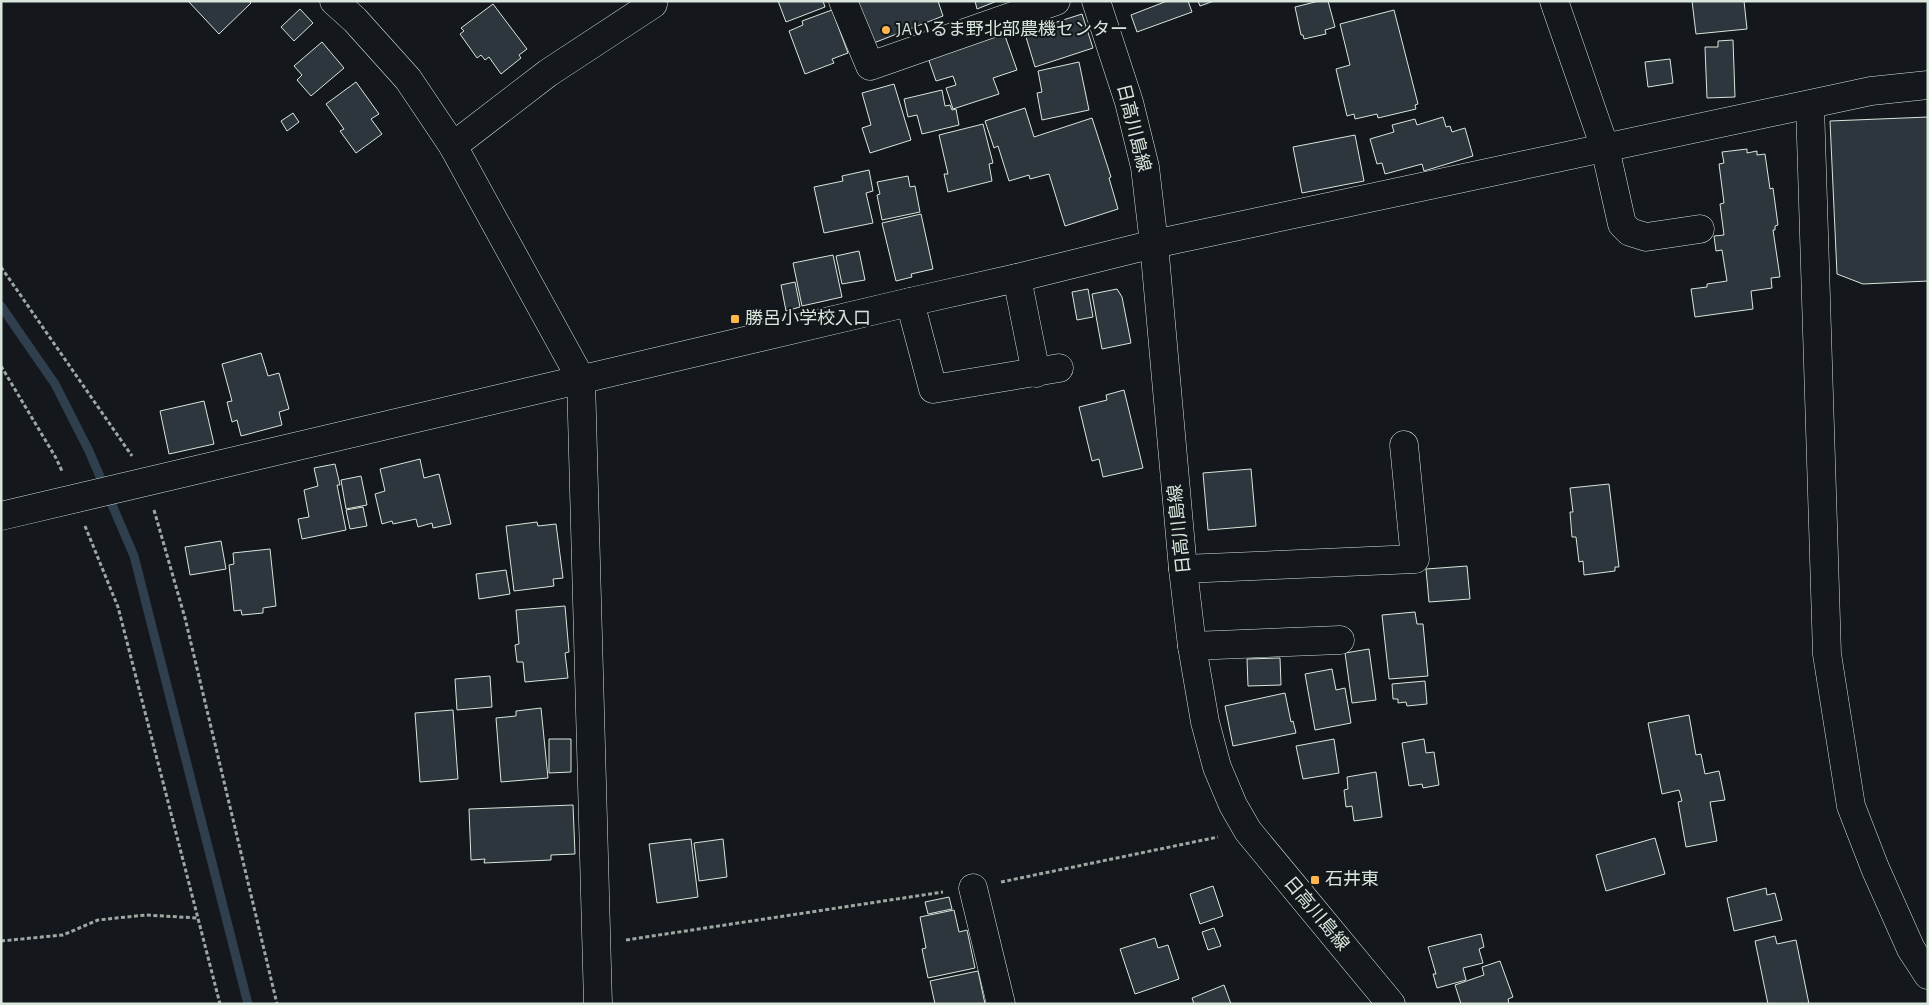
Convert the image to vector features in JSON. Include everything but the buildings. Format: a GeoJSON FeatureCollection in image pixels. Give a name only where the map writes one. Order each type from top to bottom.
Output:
{"type":"FeatureCollection","features":[{"type":"Feature","properties":{"kind":"street"},"geometry":{"type":"LineString","coordinates":[[334,1],[355,20],[408,79],[453,146],[581,379],[598,1004]]}},
{"type":"Feature","properties":{"kind":"street"},"geometry":{"type":"LineString","coordinates":[[843,1],[870,66],[1056,1]]}},
{"type":"Feature","properties":{"kind":"street","name":"日高川島線"},"geometry":{"type":"LineString","coordinates":[[1096,1],[1129,102],[1145,167],[1192,646],[1205,722],[1217,767],[1233,805],[1248,831],[1292,887],[1391,1004]]}},
{"type":"Feature","properties":{"kind":"street"},"geometry":{"type":"LineString","coordinates":[[1554,1],[1605,148],[1622,224],[1630,232],[1646,237],[1700,229]]}},
{"type":"Feature","properties":{"kind":"street"},"geometry":{"type":"LineString","coordinates":[[453,146],[548,73],[654,2]]}},
{"type":"Feature","properties":{"kind":"street"},"geometry":{"type":"LineString","coordinates":[[1,516],[1017,278],[1154,244],[1810,106],[1871,91],[1928,84]]}},
{"type":"Feature","properties":{"kind":"street"},"geometry":{"type":"LineString","coordinates":[[1810,106],[1827,654],[1851,806],[1875,868],[1911,949],[1928,976]]}},
{"type":"Feature","properties":{"kind":"street"},"geometry":{"type":"LineString","coordinates":[[910,302],[933,389],[1047,371],[1017,278]]}},
{"type":"Feature","properties":{"kind":"street"},"geometry":{"type":"LineString","coordinates":[[1183,569],[1415,559],[1404,445]]}},
{"type":"Feature","properties":{"kind":"street"},"geometry":{"type":"LineString","coordinates":[[1192,646],[1340,640]]}},
{"type":"Feature","properties":{"kind":"street"},"geometry":{"type":"LineString","coordinates":[[973,888],[1001,1004]]}},
{"type":"Feature","properties":{"kind":"path"},"geometry":{"type":"LineString","coordinates":[[1,267],[129,450],[137,484],[158,522],[185,618],[277,1004]]}},
{"type":"Feature","properties":{"kind":"path"},"geometry":{"type":"LineString","coordinates":[[1,366],[56,458],[77,498],[118,607],[220,1004]]}},
{"type":"Feature","properties":{"kind":"path"},"geometry":{"type":"LineString","coordinates":[[596,944],[973,888],[1248,831]]}},
{"type":"Feature","properties":{"kind":"path"},"geometry":{"type":"LineString","coordinates":[[1,940],[63,935],[98,920],[146,914],[198,918]]}},
{"type":"Feature","properties":{"kind":"waterway"},"geometry":{"type":"LineString","coordinates":[[1,306],[55,384],[89,451],[134,556],[248,1004]]}},
{"type":"Feature","properties":{"kind":"place","name":"JAいるま野北部農機センター"},"geometry":{"type":"Point","coordinates":[886,30]}},
{"type":"Feature","properties":{"kind":"place","name":"勝呂小学校入口"},"geometry":{"type":"Point","coordinates":[735,319]}},
{"type":"Feature","properties":{"kind":"place","name":"石井東"},"geometry":{"type":"Point","coordinates":[1315,880]}}]}
